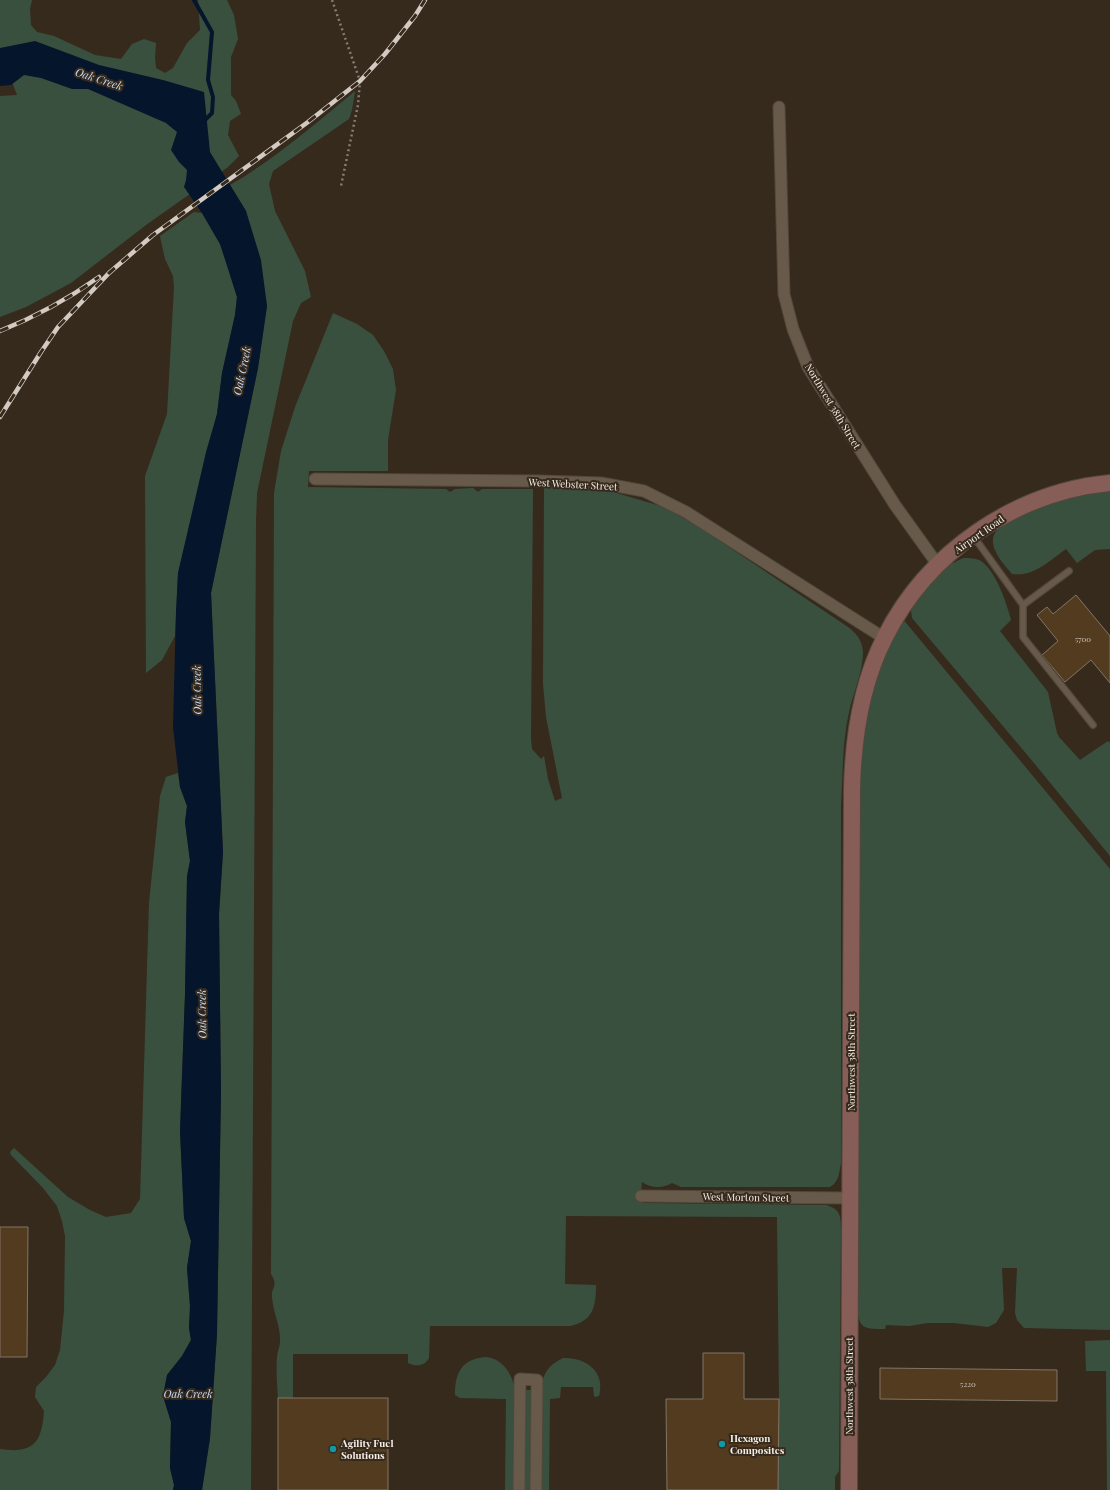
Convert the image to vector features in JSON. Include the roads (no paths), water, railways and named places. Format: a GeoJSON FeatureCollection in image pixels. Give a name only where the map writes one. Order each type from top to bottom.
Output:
{"type":"FeatureCollection","features":[{"type":"Feature","properties":{"kind":"main road","name":"Airport Road"},"geometry":{"type":"LineString","coordinates":[[884,638],[903,606],[914,592],[938,565],[973,535],[1009,513],[1032,502],[1063,491],[1094,484],[1110,483]]}},
{"type":"Feature","properties":{"kind":"main road","name":"Northwest 38th Street"},"geometry":{"type":"LineString","coordinates":[[849,1490],[853,759],[856,729],[861,704],[868,679],[884,638]]}},
{"type":"Feature","properties":{"kind":"street","name":"Northwest 38th Street"},"geometry":{"type":"LineString","coordinates":[[779,107],[784,294],[793,329],[808,367],[895,505],[938,565]]}},
{"type":"Feature","properties":{"kind":"street","name":"West Webster Street"},"geometry":{"type":"LineString","coordinates":[[315,479],[586,482],[623,486],[644,491],[686,512],[884,638]]}},
{"type":"Feature","properties":{"kind":"street","name":"West Morton Street"},"geometry":{"type":"LineString","coordinates":[[641,1196],[850,1198]]}},
{"type":"Feature","properties":{"kind":"street"},"geometry":{"type":"LineString","coordinates":[[518,1490],[520,1379],[537,1380],[536,1490]]}},
{"type":"Feature","properties":{"kind":"lane"},"geometry":{"type":"LineString","coordinates":[[973,535],[1023,604],[1023,637],[1093,725]]}},
{"type":"Feature","properties":{"kind":"lane"},"geometry":{"type":"LineString","coordinates":[[1023,604],[1069,572]]}},
{"type":"Feature","properties":{"kind":"water","name":"Oak Creek"},"geometry":{"type":"Polygon","coordinates":[[[35,41],[99,65],[163,80],[204,92],[210,152],[246,211],[261,260],[267,306],[258,368],[211,593],[223,852],[219,914],[221,1092],[217,1334],[210,1438],[202,1490],[173,1490],[174,1485],[170,1468],[171,1422],[163,1396],[167,1375],[182,1356],[191,1340],[189,1328],[190,1306],[187,1268],[191,1241],[184,1218],[180,1131],[185,994],[187,876],[190,861],[185,822],[187,806],[180,787],[173,727],[176,612],[178,573],[206,452],[217,414],[222,373],[235,315],[237,297],[220,244],[202,213],[184,187],[187,170],[179,162],[171,150],[177,132],[166,123],[88,89],[72,89],[41,78],[24,75],[11,85],[0,86],[0,48],[35,41]]]}},
{"type":"Feature","properties":{"kind":"waterway"},"geometry":{"type":"LineString","coordinates":[[194,0],[212,32],[208,80],[213,97],[212,113],[203,122]]}},
{"type":"Feature","properties":{"kind":"railway"},"geometry":{"type":"LineString","coordinates":[[0,417],[58,327],[109,273],[153,235],[308,122],[360,81],[385,54],[415,16],[425,0]]}},
{"type":"Feature","properties":{"kind":"railway"},"geometry":{"type":"LineString","coordinates":[[0,331],[51,307],[99,277]]}},
{"type":"Feature","properties":{"kind":"place","name":"Hexagon Composites"},"geometry":{"type":"Point","coordinates":[722,1444]}},
{"type":"Feature","properties":{"kind":"place","name":"Agility Fuel Solutions"},"geometry":{"type":"Point","coordinates":[333,1449]}}]}
